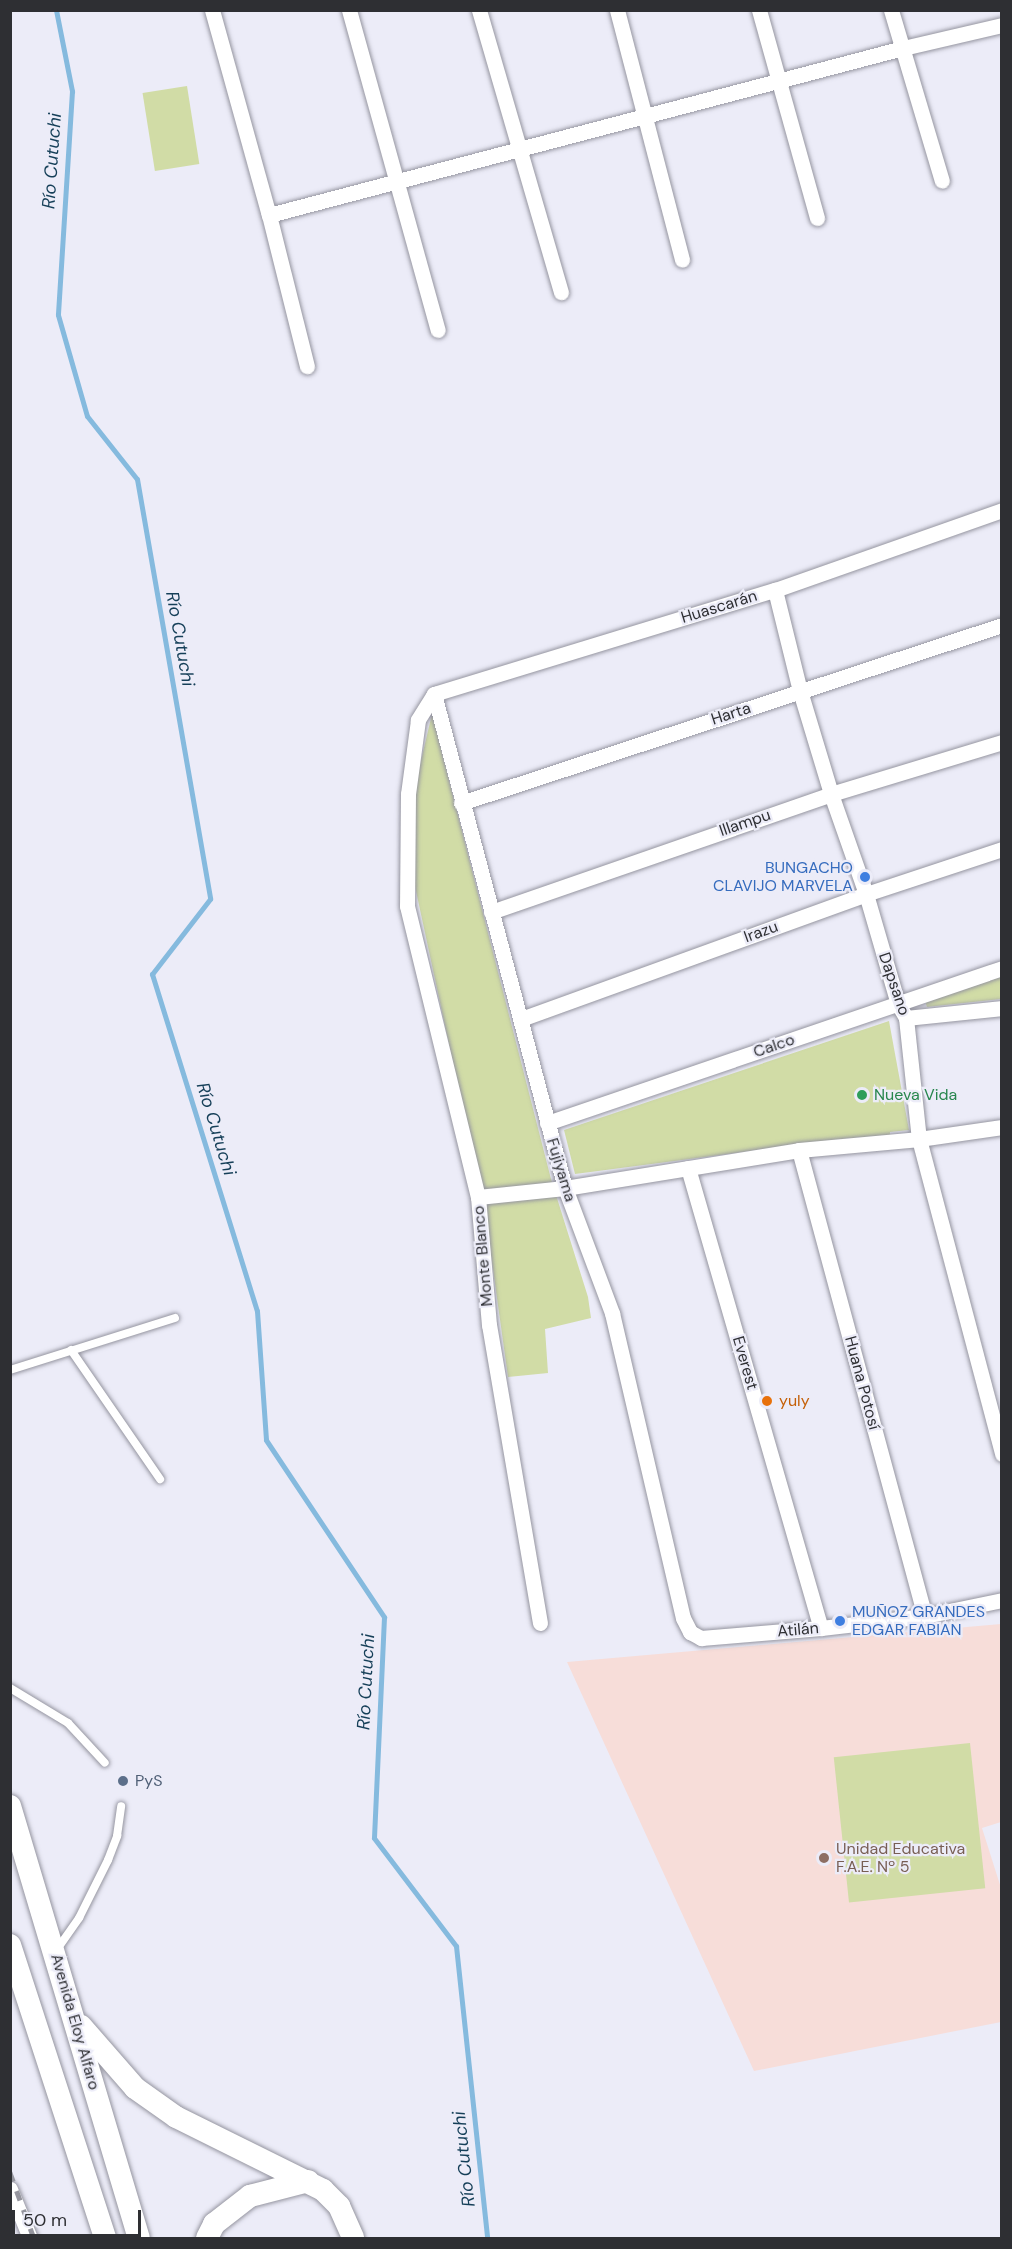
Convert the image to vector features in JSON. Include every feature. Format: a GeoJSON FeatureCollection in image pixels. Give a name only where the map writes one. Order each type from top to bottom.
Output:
{"type":"FeatureCollection","features":[{"type":"Feature","properties":{"kind":"main road","name":"Avenida Eloy Alfaro"},"geometry":{"type":"LineString","coordinates":[[10,1806],[139,2238]]}},
{"type":"Feature","properties":{"kind":"main road"},"geometry":{"type":"LineString","coordinates":[[11,1945],[105,2238]]}},
{"type":"Feature","properties":{"kind":"main road"},"geometry":{"type":"LineString","coordinates":[[74,2018],[135,2088],[176,2116],[323,2190],[339,2206],[353,2238]]}},
{"type":"Feature","properties":{"kind":"main road"},"geometry":{"type":"LineString","coordinates":[[207,2238],[214,2224],[250,2196],[308,2181]]}},
{"type":"Feature","properties":{"kind":"street"},"geometry":{"type":"LineString","coordinates":[[212,10],[269,215],[307,366]]}},
{"type":"Feature","properties":{"kind":"street"},"geometry":{"type":"LineString","coordinates":[[349,10],[438,330]]}},
{"type":"Feature","properties":{"kind":"street"},"geometry":{"type":"LineString","coordinates":[[479,10],[561,292]]}},
{"type":"Feature","properties":{"kind":"street"},"geometry":{"type":"LineString","coordinates":[[617,10],[681,260]]}},
{"type":"Feature","properties":{"kind":"street"},"geometry":{"type":"LineString","coordinates":[[759,10],[817,218]]}},
{"type":"Feature","properties":{"kind":"street"},"geometry":{"type":"LineString","coordinates":[[891,10],[942,181]]}},
{"type":"Feature","properties":{"kind":"street"},"geometry":{"type":"LineString","coordinates":[[269,215],[903,48],[1002,25]]}},
{"type":"Feature","properties":{"kind":"street","name":"Huascarán"},"geometry":{"type":"LineString","coordinates":[[434,694],[775,590],[1002,510]]}},
{"type":"Feature","properties":{"kind":"street","name":"Dapsano"},"geometry":{"type":"LineString","coordinates":[[775,590],[800,691],[831,794],[866,894],[898,1004],[906,1018],[919,1139],[1002,1454]]}},
{"type":"Feature","properties":{"kind":"street","name":"Harta"},"geometry":{"type":"LineString","coordinates":[[461,803],[1002,625]]}},
{"type":"Feature","properties":{"kind":"street"},"geometry":{"type":"LineString","coordinates":[[434,694],[418,720],[408,794],[407,906],[478,1197]]}},
{"type":"Feature","properties":{"kind":"street","name":"Fujiyama"},"geometry":{"type":"LineString","coordinates":[[434,694],[461,803],[565,1188],[612,1313],[683,1618],[690,1632],[700,1638]]}},
{"type":"Feature","properties":{"kind":"street","name":"Illampu"},"geometry":{"type":"LineString","coordinates":[[491,912],[831,794],[1002,742]]}},
{"type":"Feature","properties":{"kind":"street","name":"Irazu"},"geometry":{"type":"LineString","coordinates":[[521,1019],[866,894],[1002,849]]}},
{"type":"Feature","properties":{"kind":"street","name":"Calco"},"geometry":{"type":"LineString","coordinates":[[547,1123],[1002,968]]}},
{"type":"Feature","properties":{"kind":"street"},"geometry":{"type":"LineString","coordinates":[[906,1018],[1002,1008]]}},
{"type":"Feature","properties":{"kind":"street","name":"Monte Blanco"},"geometry":{"type":"LineString","coordinates":[[540,1623],[489,1325],[478,1197],[565,1188],[799,1150],[919,1139],[1002,1128]]}},
{"type":"Feature","properties":{"kind":"street","name":"Huana Potosí"},"geometry":{"type":"LineString","coordinates":[[799,1150],[925,1616]]}},
{"type":"Feature","properties":{"kind":"street","name":"Everest"},"geometry":{"type":"LineString","coordinates":[[688,1168],[821,1628]]}},
{"type":"Feature","properties":{"kind":"street","name":"Atilán"},"geometry":{"type":"LineString","coordinates":[[700,1638],[821,1628],[925,1616],[1002,1600]]}},
{"type":"Feature","properties":{"kind":"street"},"geometry":{"type":"LineString","coordinates":[[10,2189],[30,2238]]}},
{"type":"Feature","properties":{"kind":"lane"},"geometry":{"type":"LineString","coordinates":[[10,1370],[175,1318]]}},
{"type":"Feature","properties":{"kind":"lane"},"geometry":{"type":"LineString","coordinates":[[71,1350],[160,1479]]}},
{"type":"Feature","properties":{"kind":"lane"},"geometry":{"type":"LineString","coordinates":[[10,1689],[68,1723],[105,1763]]}},
{"type":"Feature","properties":{"kind":"lane"},"geometry":{"type":"LineString","coordinates":[[55,1952],[79,1918],[108,1860],[117,1836],[121,1806]]}},
{"type":"Feature","properties":{"kind":"shaded area","name":"Unidad Educativa F.A.E. Nº 5"},"geometry":{"type":"Polygon","coordinates":[[[1001,1624],[1001,1822],[982,1828],[1001,1888],[1001,2022],[754,2071],[567,1662],[1001,1624]]]}},
{"type":"Feature","properties":{"kind":"green space"},"geometry":{"type":"Polygon","coordinates":[[[187,86],[199,164],[155,171],[143,93],[187,86]]]}},
{"type":"Feature","properties":{"kind":"green space"},"geometry":{"type":"Polygon","coordinates":[[[432,714],[551,1179],[588,1297],[591,1318],[545,1329],[548,1373],[508,1377],[485,1212],[413,877],[414,790],[432,714]]]}},
{"type":"Feature","properties":{"kind":"green space"},"geometry":{"type":"Polygon","coordinates":[[[1001,976],[1001,999],[927,1007],[925,1001],[1001,976]]]}},
{"type":"Feature","properties":{"kind":"green space"},"geometry":{"type":"Polygon","coordinates":[[[889,1021],[909,1130],[890,1132],[890,1135],[842,1139],[575,1174],[564,1130],[889,1021]]]}},
{"type":"Feature","properties":{"kind":"green space"},"geometry":{"type":"Polygon","coordinates":[[[970,1743],[985,1888],[849,1903],[834,1757],[970,1743]]]}},
{"type":"Feature","properties":{"kind":"waterway","name":"Río Cutuchi"},"geometry":{"type":"LineString","coordinates":[[56,10],[72,91],[58,315],[87,416],[137,479],[210,899],[152,974],[257,1311],[266,1440],[384,1617],[374,1838],[456,1946],[487,2238]]}},
{"type":"Feature","properties":{"kind":"railway"},"geometry":{"type":"LineString","coordinates":[[10,2172],[34,2238]]}},
{"type":"Feature","properties":{"kind":"place","name":"BUNGACHO CLAVIJO MARVELA"},"geometry":{"type":"Point","coordinates":[865,877]}},
{"type":"Feature","properties":{"kind":"place","name":"Nueva Vida"},"geometry":{"type":"Point","coordinates":[862,1095]}},
{"type":"Feature","properties":{"kind":"place","name":"yuly"},"geometry":{"type":"Point","coordinates":[767,1401]}},
{"type":"Feature","properties":{"kind":"place","name":"MUÑOZ GRANDES EDGAR FABIAN"},"geometry":{"type":"Point","coordinates":[840,1621]}},
{"type":"Feature","properties":{"kind":"place","name":"PyS"},"geometry":{"type":"Point","coordinates":[123,1781]}},
{"type":"Feature","properties":{"kind":"place","name":"Unidad Educativa F.A.E. Nº 5"},"geometry":{"type":"Point","coordinates":[824,1858]}}]}
